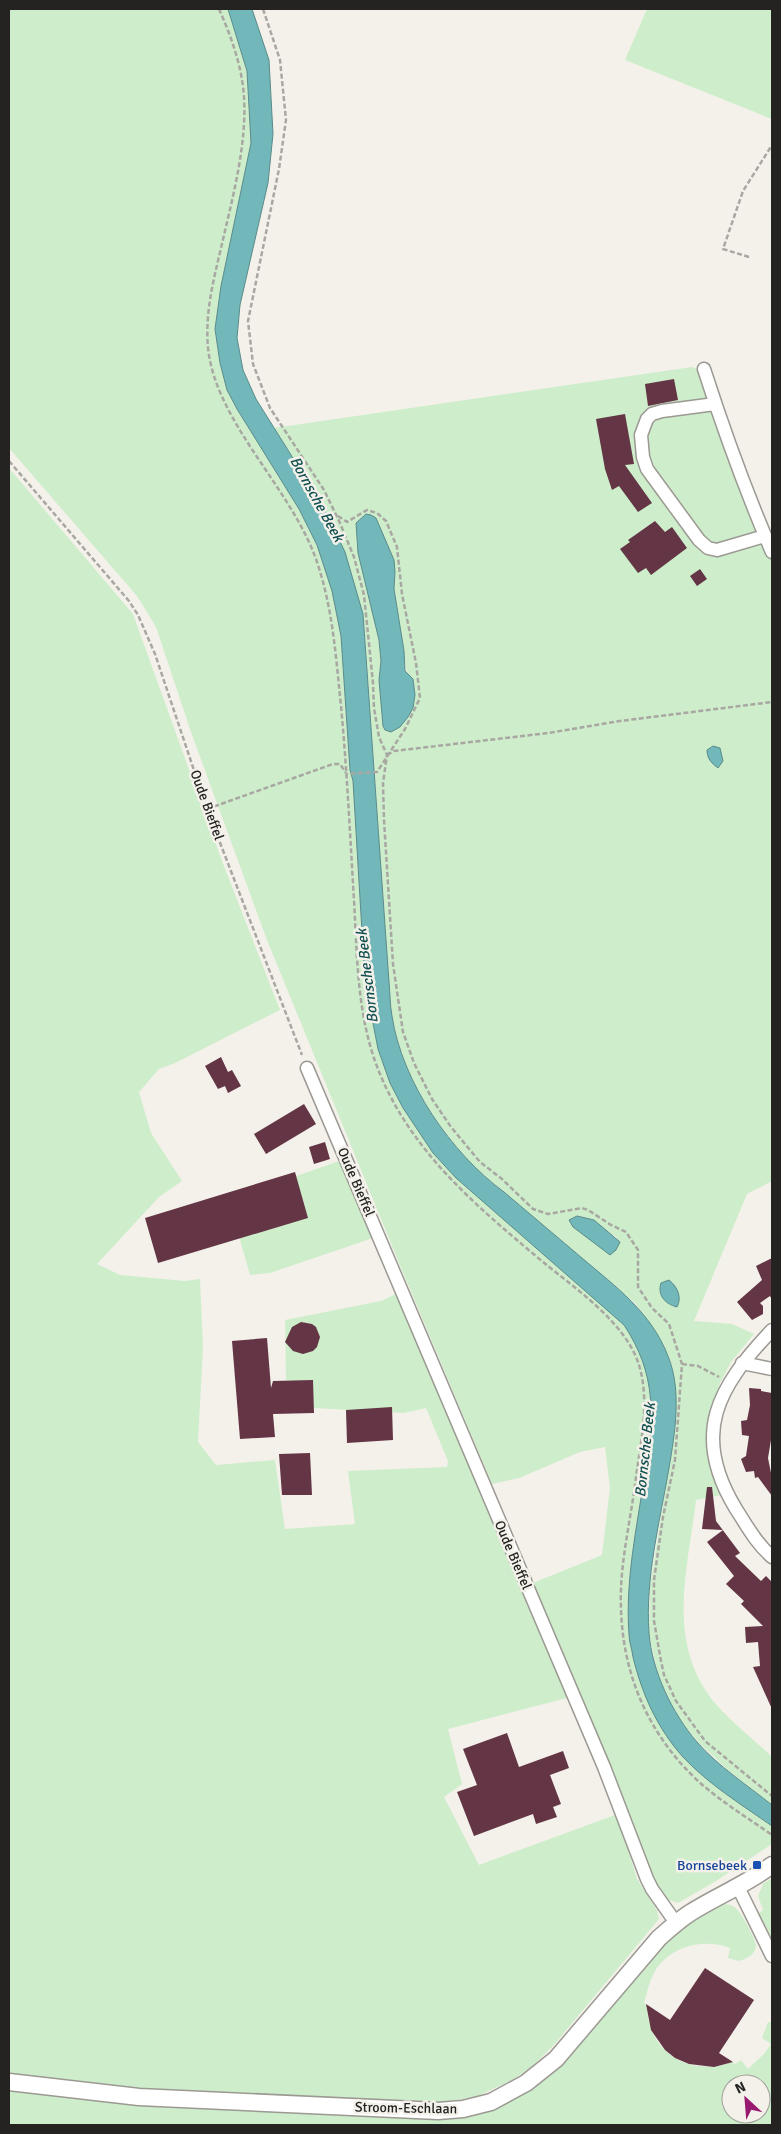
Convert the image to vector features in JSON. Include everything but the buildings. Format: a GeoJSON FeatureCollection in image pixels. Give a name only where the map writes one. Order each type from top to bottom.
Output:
{"type":"FeatureCollection","features":[{"type":"Feature","properties":{"kind":"street"},"geometry":{"type":"LineString","coordinates":[[704,369],[715,404],[772,552]]}},
{"type":"Feature","properties":{"kind":"street"},"geometry":{"type":"LineString","coordinates":[[715,404],[662,411],[652,414],[646,419],[641,435],[641,446],[647,469],[699,540],[708,548],[717,550],[765,536]]}},
{"type":"Feature","properties":{"kind":"street","name":"Oude Bieffel"},"geometry":{"type":"LineString","coordinates":[[307,1068],[604,1767],[647,1879],[676,1923]]}},
{"type":"Feature","properties":{"kind":"street"},"geometry":{"type":"LineString","coordinates":[[772,1330],[742,1363],[729,1383],[717,1413],[712,1439],[715,1463],[725,1490],[759,1545],[772,1557]]}},
{"type":"Feature","properties":{"kind":"street"},"geometry":{"type":"LineString","coordinates":[[742,1363],[772,1370]]}},
{"type":"Feature","properties":{"kind":"street","name":"Stroom-Eschlaan"},"geometry":{"type":"LineString","coordinates":[[9,2082],[30,2086],[139,2097],[438,2111],[463,2109],[491,2102],[526,2083],[556,2059],[659,1938],[676,1923],[772,1865]]}},
{"type":"Feature","properties":{"kind":"street"},"geometry":{"type":"LineString","coordinates":[[738,1887],[772,1956]]}},
{"type":"Feature","properties":{"kind":"path"},"geometry":{"type":"LineString","coordinates":[[219,9],[240,70],[244,97],[244,125],[232,192],[209,294],[206,327],[209,357],[213,377],[228,408],[299,522],[316,560],[329,603],[334,636],[347,774],[358,972],[364,1021],[376,1062],[401,1116],[414,1137],[438,1167],[483,1212],[589,1300],[623,1334],[640,1366],[644,1411],[620,1607],[626,1655],[640,1700],[649,1721],[669,1750],[700,1783],[772,1835]]}},
{"type":"Feature","properties":{"kind":"path"},"geometry":{"type":"LineString","coordinates":[[263,9],[280,60],[286,120],[279,169],[248,321],[253,364],[270,408],[324,490],[337,516],[354,557],[364,595],[373,675],[374,708],[379,737],[387,755],[383,783],[384,820],[396,997],[403,1032],[420,1078],[432,1099],[460,1140],[480,1162],[502,1179],[533,1209],[548,1214],[560,1210],[582,1208],[626,1232],[638,1250],[638,1287],[652,1308],[669,1324],[682,1364],[675,1460],[663,1516],[654,1580],[654,1621],[660,1661],[664,1675],[676,1700],[705,1741],[772,1796]]}},
{"type":"Feature","properties":{"kind":"path"},"geometry":{"type":"LineString","coordinates":[[749,257],[723,249],[743,191],[772,145]]}},
{"type":"Feature","properties":{"kind":"path","name":"Oude Bieffel"},"geometry":{"type":"LineString","coordinates":[[9,461],[129,601],[138,615],[155,654],[207,809],[307,1068]]}},
{"type":"Feature","properties":{"kind":"path"},"geometry":{"type":"LineString","coordinates":[[337,516],[347,522],[367,510],[377,512],[386,521],[397,547],[402,594],[416,663],[420,698],[405,729],[377,772],[347,774]]}},
{"type":"Feature","properties":{"kind":"path"},"geometry":{"type":"LineString","coordinates":[[387,755],[394,751],[548,733],[620,721],[772,702]]}},
{"type":"Feature","properties":{"kind":"path"},"geometry":{"type":"LineString","coordinates":[[207,809],[333,764],[340,764],[347,774]]}},
{"type":"Feature","properties":{"kind":"path"},"geometry":{"type":"LineString","coordinates":[[682,1364],[698,1366],[729,1383]]}},
{"type":"Feature","properties":{"kind":"green space"},"geometry":{"type":"Polygon","coordinates":[[[9,9],[228,9],[231,16],[247,71],[251,143],[221,286],[215,329],[220,363],[227,390],[299,509],[317,545],[332,591],[341,636],[350,770],[353,781],[365,982],[378,1049],[390,1083],[403,1108],[433,1153],[456,1178],[624,1325],[637,1345],[648,1375],[652,1413],[629,1586],[629,1636],[715,1786],[772,1826],[772,1844],[716,1881],[678,1903],[669,1900],[653,1879],[594,1727],[533,1583],[602,1555],[610,1488],[605,1447],[580,1452],[519,1478],[492,1484],[267,940],[192,735],[156,627],[137,596],[9,448],[9,9]]]}},
{"type":"Feature","properties":{"kind":"green space"},"geometry":{"type":"Polygon","coordinates":[[[647,9],[772,9],[772,119],[625,60],[647,9]]]}},
{"type":"Feature","properties":{"kind":"green space"},"geometry":{"type":"Polygon","coordinates":[[[692,367],[711,376],[735,443],[772,535],[772,1181],[747,1194],[694,1321],[732,1324],[754,1334],[731,1362],[720,1383],[713,1407],[708,1458],[721,1495],[696,1500],[685,1578],[684,1604],[689,1654],[699,1679],[714,1702],[772,1757],[772,1805],[728,1770],[699,1743],[679,1719],[659,1679],[649,1634],[650,1587],[673,1441],[675,1390],[672,1366],[668,1354],[636,1304],[484,1176],[466,1157],[448,1137],[432,1114],[406,1066],[391,1008],[363,614],[345,552],[323,506],[274,428],[692,367]],[[366,514],[356,524],[358,553],[379,640],[381,661],[379,680],[383,714],[407,674],[394,589],[395,572],[376,518],[366,514]],[[577,1216],[573,1227],[610,1254],[617,1237],[602,1229],[594,1220],[577,1216]]]}},
{"type":"Feature","properties":{"kind":"green space"},"geometry":{"type":"Polygon","coordinates":[[[9,468],[133,614],[222,861],[280,1010],[175,1063],[159,1069],[139,1092],[151,1133],[182,1181],[159,1197],[97,1264],[120,1275],[185,1281],[200,1279],[203,1347],[198,1442],[216,1465],[275,1460],[285,1529],[355,1524],[348,1471],[447,1467],[448,1461],[426,1408],[404,1413],[314,1408],[310,1383],[286,1380],[285,1320],[381,1301],[396,1294],[567,1698],[448,1729],[462,1784],[444,1797],[479,1865],[615,1815],[637,1879],[657,1910],[659,1919],[553,2046],[531,2067],[514,2079],[478,2096],[446,2102],[317,2099],[147,2090],[9,2075],[9,468]]]}},
{"type":"Feature","properties":{"kind":"green space"},"geometry":{"type":"Polygon","coordinates":[[[342,1160],[373,1238],[270,1273],[250,1275],[231,1208],[271,1185],[342,1160]]]}},
{"type":"Feature","properties":{"kind":"green space"},"geometry":{"type":"Polygon","coordinates":[[[772,1878],[772,1939],[759,1913],[763,1910],[758,1896],[763,1884],[772,1878]]]}},
{"type":"Feature","properties":{"kind":"green space"},"geometry":{"type":"Polygon","coordinates":[[[719,1904],[731,1905],[737,1909],[751,1931],[755,1942],[756,1949],[750,1956],[739,1961],[728,1958],[730,1948],[709,1944],[698,1944],[678,1951],[668,1956],[654,1973],[644,2003],[647,2005],[649,2022],[663,2048],[674,2057],[686,2063],[701,2066],[716,2066],[732,2062],[735,2064],[741,2060],[748,2069],[764,2054],[771,2044],[762,2038],[768,2022],[772,2022],[772,2125],[9,2125],[9,2091],[111,2102],[356,2113],[511,2100],[673,1932],[719,1904]]]}},
{"type":"Feature","properties":{"kind":"water","name":"Bornsche Beek"},"geometry":{"type":"Polygon","coordinates":[[[228,9],[252,9],[269,60],[273,134],[268,183],[240,305],[237,338],[243,370],[256,399],[323,506],[345,552],[363,614],[390,1003],[398,1041],[406,1066],[418,1090],[448,1137],[484,1176],[620,1290],[642,1313],[661,1340],[668,1356],[675,1383],[676,1412],[649,1591],[649,1633],[654,1662],[665,1691],[688,1731],[714,1759],[772,1805],[772,1826],[714,1785],[683,1757],[665,1734],[652,1710],[633,1657],[629,1637],[628,1614],[630,1574],[648,1452],[651,1414],[648,1379],[635,1343],[624,1325],[456,1178],[433,1153],[403,1108],[390,1083],[378,1049],[365,982],[353,781],[350,770],[341,636],[332,591],[317,545],[299,509],[227,390],[220,363],[215,329],[221,286],[251,143],[247,71],[228,9]]]}},
{"type":"Feature","properties":{"kind":"water"},"geometry":{"type":"Polygon","coordinates":[[[366,514],[376,518],[394,560],[394,589],[404,651],[405,671],[413,679],[415,695],[413,708],[408,717],[400,727],[391,732],[385,730],[383,726],[379,680],[381,661],[379,640],[358,553],[356,523],[366,514]]]}},
{"type":"Feature","properties":{"kind":"water"},"geometry":{"type":"Polygon","coordinates":[[[713,746],[720,748],[723,761],[718,768],[711,762],[708,755],[707,750],[713,746]]]}},
{"type":"Feature","properties":{"kind":"water"},"geometry":{"type":"Polygon","coordinates":[[[577,1216],[594,1220],[620,1242],[616,1250],[610,1255],[573,1227],[569,1220],[577,1216]]]}},
{"type":"Feature","properties":{"kind":"water"},"geometry":{"type":"Polygon","coordinates":[[[669,1280],[675,1286],[678,1293],[677,1307],[669,1304],[661,1295],[661,1283],[669,1280]]]}},
{"type":"Feature","properties":{"kind":"place","name":"Bornsebeek"},"geometry":{"type":"Point","coordinates":[757,1865]}}]}
